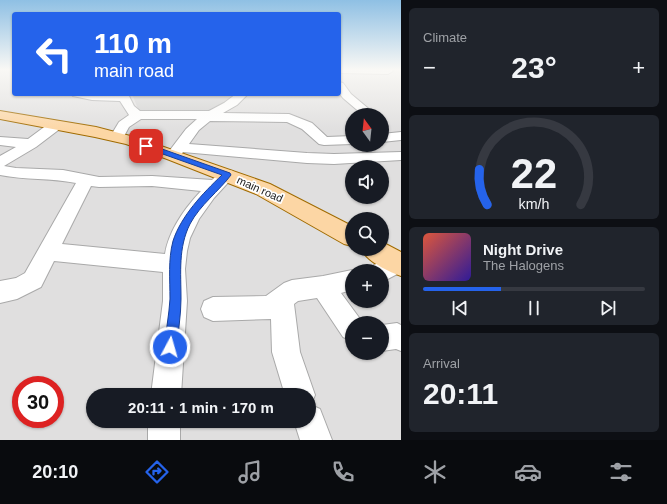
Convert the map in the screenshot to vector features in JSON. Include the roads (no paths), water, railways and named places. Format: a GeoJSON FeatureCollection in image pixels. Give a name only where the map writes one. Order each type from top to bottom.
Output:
{"type":"FeatureCollection","features":[{"type":"Feature","properties":{"kind":"main road","name":"main road"},"geometry":{"type":"LineString","coordinates":[[0,115],[117,137],[176,151],[221,180],[269,192],[345,233]]}},
{"type":"Feature","properties":{"kind":"main road"},"geometry":{"type":"LineString","coordinates":[[381,256],[393,266]]}},
{"type":"Feature","properties":{"kind":"street"},"geometry":{"type":"LineString","coordinates":[[343,91],[347,96],[362,108]]}},
{"type":"Feature","properties":{"kind":"street"},"geometry":{"type":"LineString","coordinates":[[87,96],[123,96],[133,114],[138,115],[289,118],[306,126],[324,141],[345,140]]}},
{"type":"Feature","properties":{"kind":"street"},"geometry":{"type":"LineString","coordinates":[[176,151],[197,124],[232,104],[240,96]]}},
{"type":"Feature","properties":{"kind":"street"},"geometry":{"type":"LineString","coordinates":[[117,137],[124,126],[138,115]]}},
{"type":"Feature","properties":{"kind":"street"},"geometry":{"type":"LineString","coordinates":[[0,162],[32,144],[56,125]]}},
{"type":"Feature","properties":{"kind":"street"},"geometry":{"type":"LineString","coordinates":[[0,141],[32,144]]}},
{"type":"Feature","properties":{"kind":"street"},"geometry":{"type":"LineString","coordinates":[[176,151],[334,159],[401,156]]}},
{"type":"Feature","properties":{"kind":"street"},"geometry":{"type":"LineString","coordinates":[[0,170],[16,173],[63,176],[99,182],[221,180]]}},
{"type":"Feature","properties":{"kind":"street"},"geometry":{"type":"LineString","coordinates":[[0,292],[25,286],[33,280],[86,180]]}},
{"type":"Feature","properties":{"kind":"street"},"geometry":{"type":"LineString","coordinates":[[167,388],[175,300],[174,264],[178,241],[187,221],[221,180]]}},
{"type":"Feature","properties":{"kind":"street"},"geometry":{"type":"LineString","coordinates":[[49,252],[174,264]]}},
{"type":"Feature","properties":{"kind":"street"},"geometry":{"type":"LineString","coordinates":[[213,308],[269,308],[282,300],[292,291],[323,287],[345,282]]}},
{"type":"Feature","properties":{"kind":"street"},"geometry":{"type":"LineString","coordinates":[[323,287],[345,318]]}},
{"type":"Feature","properties":{"kind":"street"},"geometry":{"type":"LineString","coordinates":[[282,300],[286,352],[298,388]]}},
{"type":"Feature","properties":{"kind":"street"},"geometry":{"type":"LineString","coordinates":[[389,337],[397,336],[401,338]]}},
{"type":"Feature","properties":{"kind":"street"},"geometry":{"type":"LineString","coordinates":[[164,428],[164,440]]}},
{"type":"Feature","properties":{"kind":"street"},"geometry":{"type":"LineString","coordinates":[[312,428],[316,440]]}}]}
